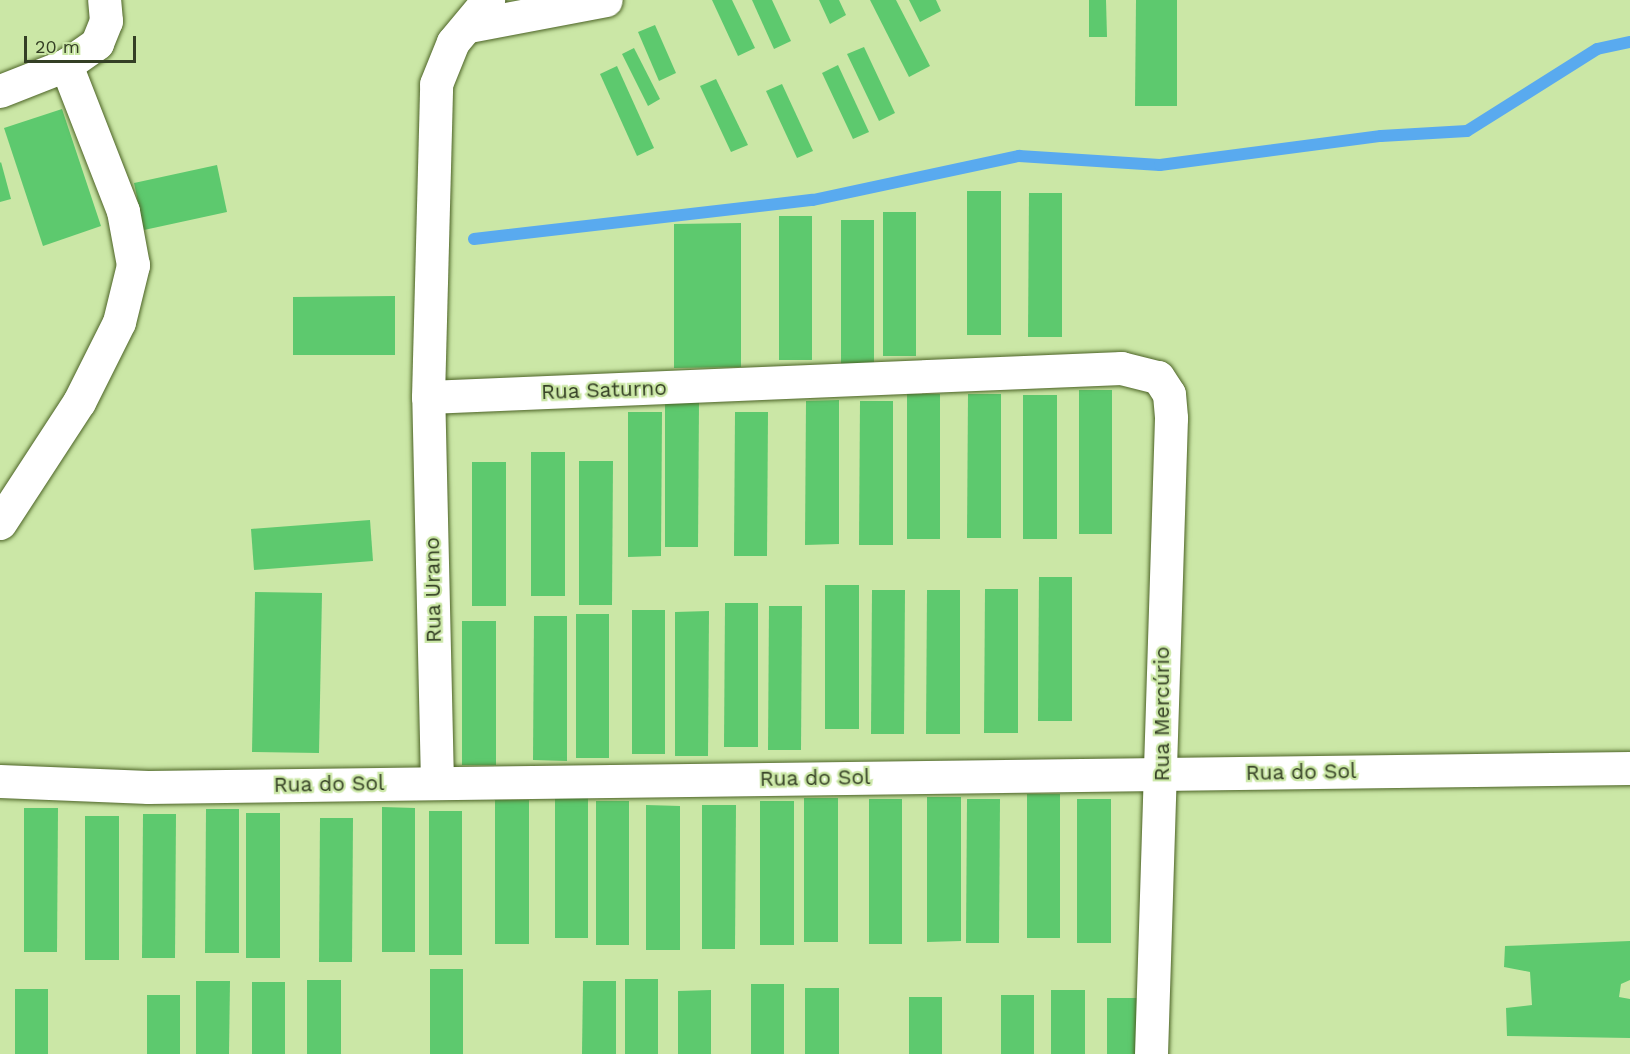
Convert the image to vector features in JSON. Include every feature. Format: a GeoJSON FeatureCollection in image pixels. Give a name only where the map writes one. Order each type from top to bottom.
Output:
{"type":"FeatureCollection","features":[{"type":"Feature","properties":{"kind":"street"},"geometry":{"type":"LineString","coordinates":[[0,91],[66,65],[97,43],[103,33],[107,10],[104,0]]}},
{"type":"Feature","properties":{"kind":"street"},"geometry":{"type":"LineString","coordinates":[[428,397],[436,84],[453,42],[469,26],[488,0]]}},
{"type":"Feature","properties":{"kind":"street"},"geometry":{"type":"LineString","coordinates":[[469,26],[606,0]]}},
{"type":"Feature","properties":{"kind":"street"},"geometry":{"type":"LineString","coordinates":[[0,523],[79,402],[119,322],[133,265],[123,211],[66,65]]}},
{"type":"Feature","properties":{"kind":"street","name":"Rua Saturno"},"geometry":{"type":"LineString","coordinates":[[428,397],[1121,368],[1158,377]]}},
{"type":"Feature","properties":{"kind":"street","name":"Rua Mercúrio"},"geometry":{"type":"LineString","coordinates":[[1151,1054],[1162,774],[1161,675],[1171,418],[1169,393],[1158,377]]}},
{"type":"Feature","properties":{"kind":"street","name":"Rua Urano"},"geometry":{"type":"LineString","coordinates":[[428,397],[437,783]]}},
{"type":"Feature","properties":{"kind":"street","name":"Rua do Sol"},"geometry":{"type":"LineString","coordinates":[[0,781],[148,787],[1630,768]]}},
{"type":"Feature","properties":{"kind":"building"},"geometry":{"type":"Polygon","coordinates":[[[712,0],[732,0],[755,48],[738,56],[712,0]]]}},
{"type":"Feature","properties":{"kind":"building"},"geometry":{"type":"Polygon","coordinates":[[[752,0],[772,0],[791,41],[774,49],[752,0]]]}},
{"type":"Feature","properties":{"kind":"building"},"geometry":{"type":"Polygon","coordinates":[[[819,0],[839,0],[846,15],[830,24],[819,0]]]}},
{"type":"Feature","properties":{"kind":"building"},"geometry":{"type":"Polygon","coordinates":[[[870,0],[896,0],[930,66],[909,77],[870,0]]]}},
{"type":"Feature","properties":{"kind":"building"},"geometry":{"type":"Polygon","coordinates":[[[909,0],[936,0],[941,11],[920,22],[909,0]]]}},
{"type":"Feature","properties":{"kind":"building"},"geometry":{"type":"Polygon","coordinates":[[[1089,0],[1106,0],[1107,37],[1089,37],[1089,0]]]}},
{"type":"Feature","properties":{"kind":"building"},"geometry":{"type":"Polygon","coordinates":[[[1136,0],[1177,0],[1177,106],[1135,106],[1136,0]]]}},
{"type":"Feature","properties":{"kind":"building"},"geometry":{"type":"Polygon","coordinates":[[[655,25],[676,73],[659,81],[638,32],[655,25]]]}},
{"type":"Feature","properties":{"kind":"building"},"geometry":{"type":"Polygon","coordinates":[[[864,47],[895,113],[879,121],[847,54],[864,47]]]}},
{"type":"Feature","properties":{"kind":"building"},"geometry":{"type":"Polygon","coordinates":[[[634,48],[660,99],[648,106],[622,54],[634,48]]]}},
{"type":"Feature","properties":{"kind":"building"},"geometry":{"type":"Polygon","coordinates":[[[838,65],[869,132],[853,139],[822,73],[838,65]]]}},
{"type":"Feature","properties":{"kind":"building"},"geometry":{"type":"Polygon","coordinates":[[[617,66],[654,148],[637,156],[600,74],[617,66]]]}},
{"type":"Feature","properties":{"kind":"building"},"geometry":{"type":"Polygon","coordinates":[[[716,79],[748,145],[731,152],[700,86],[716,79]]]}},
{"type":"Feature","properties":{"kind":"building"},"geometry":{"type":"Polygon","coordinates":[[[782,84],[813,151],[797,158],[766,91],[782,84]]]}},
{"type":"Feature","properties":{"kind":"building"},"geometry":{"type":"Polygon","coordinates":[[[62,109],[101,226],[43,246],[4,128],[62,109]]]}},
{"type":"Feature","properties":{"kind":"building"},"geometry":{"type":"Polygon","coordinates":[[[0,163],[11,199],[0,202],[0,163]]]}},
{"type":"Feature","properties":{"kind":"building"},"geometry":{"type":"Polygon","coordinates":[[[217,165],[227,212],[144,230],[134,183],[217,165]]]}},
{"type":"Feature","properties":{"kind":"building"},"geometry":{"type":"Polygon","coordinates":[[[967,191],[1001,191],[1001,335],[967,335],[967,191]]]}},
{"type":"Feature","properties":{"kind":"building"},"geometry":{"type":"Polygon","coordinates":[[[1029,193],[1062,193],[1062,337],[1028,337],[1029,193]]]}},
{"type":"Feature","properties":{"kind":"building"},"geometry":{"type":"Polygon","coordinates":[[[883,212],[916,212],[916,356],[883,356],[883,212]]]}},
{"type":"Feature","properties":{"kind":"building"},"geometry":{"type":"Polygon","coordinates":[[[779,216],[812,216],[812,360],[779,360],[779,216]]]}},
{"type":"Feature","properties":{"kind":"building"},"geometry":{"type":"Polygon","coordinates":[[[841,220],[874,220],[874,364],[841,364],[841,220]]]}},
{"type":"Feature","properties":{"kind":"building"},"geometry":{"type":"Polygon","coordinates":[[[741,223],[741,367],[674,368],[674,224],[741,223]]]}},
{"type":"Feature","properties":{"kind":"building"},"geometry":{"type":"Polygon","coordinates":[[[395,296],[395,355],[293,355],[293,297],[395,296]]]}},
{"type":"Feature","properties":{"kind":"building"},"geometry":{"type":"Polygon","coordinates":[[[1079,390],[1112,390],[1112,534],[1079,534],[1079,390]]]}},
{"type":"Feature","properties":{"kind":"building"},"geometry":{"type":"Polygon","coordinates":[[[907,394],[940,394],[940,539],[907,539],[907,394]]]}},
{"type":"Feature","properties":{"kind":"building"},"geometry":{"type":"Polygon","coordinates":[[[968,394],[1001,394],[1001,538],[967,538],[968,394]]]}},
{"type":"Feature","properties":{"kind":"building"},"geometry":{"type":"Polygon","coordinates":[[[1023,395],[1057,395],[1057,539],[1023,539],[1023,395]]]}},
{"type":"Feature","properties":{"kind":"building"},"geometry":{"type":"Polygon","coordinates":[[[839,400],[839,544],[805,545],[806,401],[839,400]]]}},
{"type":"Feature","properties":{"kind":"building"},"geometry":{"type":"Polygon","coordinates":[[[860,401],[893,401],[893,545],[859,545],[860,401]]]}},
{"type":"Feature","properties":{"kind":"building"},"geometry":{"type":"Polygon","coordinates":[[[665,402],[699,402],[698,547],[665,547],[665,402]]]}},
{"type":"Feature","properties":{"kind":"building"},"geometry":{"type":"Polygon","coordinates":[[[628,412],[662,412],[661,556],[628,557],[628,412]]]}},
{"type":"Feature","properties":{"kind":"building"},"geometry":{"type":"Polygon","coordinates":[[[735,412],[768,412],[767,556],[734,556],[735,412]]]}},
{"type":"Feature","properties":{"kind":"building"},"geometry":{"type":"Polygon","coordinates":[[[531,452],[565,452],[565,596],[531,596],[531,452]]]}},
{"type":"Feature","properties":{"kind":"building"},"geometry":{"type":"Polygon","coordinates":[[[579,461],[613,461],[612,605],[579,605],[579,461]]]}},
{"type":"Feature","properties":{"kind":"building"},"geometry":{"type":"Polygon","coordinates":[[[472,462],[506,462],[506,606],[472,606],[472,462]]]}},
{"type":"Feature","properties":{"kind":"building"},"geometry":{"type":"Polygon","coordinates":[[[370,520],[373,561],[254,570],[251,529],[370,520]]]}},
{"type":"Feature","properties":{"kind":"building"},"geometry":{"type":"Polygon","coordinates":[[[1039,577],[1072,577],[1072,721],[1038,721],[1039,577]]]}},
{"type":"Feature","properties":{"kind":"building"},"geometry":{"type":"Polygon","coordinates":[[[825,585],[859,585],[859,729],[825,729],[825,585]]]}},
{"type":"Feature","properties":{"kind":"building"},"geometry":{"type":"Polygon","coordinates":[[[985,589],[1018,589],[1018,733],[984,733],[985,589]]]}},
{"type":"Feature","properties":{"kind":"building"},"geometry":{"type":"Polygon","coordinates":[[[872,590],[905,590],[904,734],[871,734],[872,590]]]}},
{"type":"Feature","properties":{"kind":"building"},"geometry":{"type":"Polygon","coordinates":[[[927,590],[960,590],[960,734],[926,734],[927,590]]]}},
{"type":"Feature","properties":{"kind":"building"},"geometry":{"type":"Polygon","coordinates":[[[255,592],[322,593],[319,753],[252,752],[255,592]]]}},
{"type":"Feature","properties":{"kind":"building"},"geometry":{"type":"Polygon","coordinates":[[[725,603],[758,603],[758,747],[724,747],[725,603]]]}},
{"type":"Feature","properties":{"kind":"building"},"geometry":{"type":"Polygon","coordinates":[[[769,606],[802,606],[801,750],[768,750],[769,606]]]}},
{"type":"Feature","properties":{"kind":"building"},"geometry":{"type":"Polygon","coordinates":[[[632,610],[665,610],[665,754],[632,754],[632,610]]]}},
{"type":"Feature","properties":{"kind":"building"},"geometry":{"type":"Polygon","coordinates":[[[709,611],[708,756],[675,756],[675,612],[709,611]]]}},
{"type":"Feature","properties":{"kind":"building"},"geometry":{"type":"Polygon","coordinates":[[[576,614],[609,614],[609,758],[576,758],[576,614]]]}},
{"type":"Feature","properties":{"kind":"building"},"geometry":{"type":"Polygon","coordinates":[[[534,616],[567,616],[567,761],[533,760],[534,616]]]}},
{"type":"Feature","properties":{"kind":"building"},"geometry":{"type":"Polygon","coordinates":[[[462,621],[496,621],[496,765],[462,765],[462,621]]]}},
{"type":"Feature","properties":{"kind":"building"},"geometry":{"type":"Polygon","coordinates":[[[555,794],[588,794],[588,938],[555,938],[555,794]]]}},
{"type":"Feature","properties":{"kind":"building"},"geometry":{"type":"Polygon","coordinates":[[[1027,794],[1060,794],[1060,938],[1027,938],[1027,794]]]}},
{"type":"Feature","properties":{"kind":"building"},"geometry":{"type":"Polygon","coordinates":[[[927,797],[961,797],[961,941],[927,942],[927,797]]]}},
{"type":"Feature","properties":{"kind":"building"},"geometry":{"type":"Polygon","coordinates":[[[804,798],[838,798],[838,942],[804,942],[804,798]]]}},
{"type":"Feature","properties":{"kind":"building"},"geometry":{"type":"Polygon","coordinates":[[[869,799],[902,799],[902,944],[869,944],[869,799]]]}},
{"type":"Feature","properties":{"kind":"building"},"geometry":{"type":"Polygon","coordinates":[[[967,799],[1000,799],[999,943],[966,943],[967,799]]]}},
{"type":"Feature","properties":{"kind":"building"},"geometry":{"type":"Polygon","coordinates":[[[1077,799],[1111,799],[1111,943],[1077,943],[1077,799]]]}},
{"type":"Feature","properties":{"kind":"building"},"geometry":{"type":"Polygon","coordinates":[[[495,800],[529,800],[529,944],[495,944],[495,800]]]}},
{"type":"Feature","properties":{"kind":"building"},"geometry":{"type":"Polygon","coordinates":[[[596,801],[629,801],[629,945],[596,945],[596,801]]]}},
{"type":"Feature","properties":{"kind":"building"},"geometry":{"type":"Polygon","coordinates":[[[760,801],[794,801],[794,945],[760,945],[760,801]]]}},
{"type":"Feature","properties":{"kind":"building"},"geometry":{"type":"Polygon","coordinates":[[[646,805],[680,806],[680,950],[646,950],[646,805]]]}},
{"type":"Feature","properties":{"kind":"building"},"geometry":{"type":"Polygon","coordinates":[[[702,805],[736,805],[735,949],[702,949],[702,805]]]}},
{"type":"Feature","properties":{"kind":"building"},"geometry":{"type":"Polygon","coordinates":[[[382,807],[415,808],[415,952],[382,952],[382,807]]]}},
{"type":"Feature","properties":{"kind":"building"},"geometry":{"type":"Polygon","coordinates":[[[24,808],[58,808],[57,952],[24,952],[24,808]]]}},
{"type":"Feature","properties":{"kind":"building"},"geometry":{"type":"Polygon","coordinates":[[[206,809],[239,809],[239,953],[205,953],[206,809]]]}},
{"type":"Feature","properties":{"kind":"building"},"geometry":{"type":"Polygon","coordinates":[[[429,811],[462,811],[462,955],[429,955],[429,811]]]}},
{"type":"Feature","properties":{"kind":"building"},"geometry":{"type":"Polygon","coordinates":[[[246,813],[280,813],[280,958],[246,958],[246,813]]]}},
{"type":"Feature","properties":{"kind":"building"},"geometry":{"type":"Polygon","coordinates":[[[143,814],[176,814],[175,958],[142,958],[143,814]]]}},
{"type":"Feature","properties":{"kind":"building"},"geometry":{"type":"Polygon","coordinates":[[[85,816],[119,816],[119,960],[85,960],[85,816]]]}},
{"type":"Feature","properties":{"kind":"building"},"geometry":{"type":"Polygon","coordinates":[[[320,818],[353,818],[352,962],[319,962],[320,818]]]}},
{"type":"Feature","properties":{"kind":"building"},"geometry":{"type":"Polygon","coordinates":[[[1630,941],[1630,980],[1621,984],[1619,997],[1630,999],[1630,1038],[1507,1036],[1506,1008],[1532,1005],[1530,972],[1504,967],[1505,946],[1630,941]]]}},
{"type":"Feature","properties":{"kind":"building"},"geometry":{"type":"Polygon","coordinates":[[[430,969],[463,969],[463,1054],[430,1054],[430,969]]]}},
{"type":"Feature","properties":{"kind":"building"},"geometry":{"type":"Polygon","coordinates":[[[625,979],[658,979],[658,1054],[625,1054],[625,979]]]}},
{"type":"Feature","properties":{"kind":"building"},"geometry":{"type":"Polygon","coordinates":[[[307,980],[341,980],[341,1054],[307,1054],[307,980]]]}},
{"type":"Feature","properties":{"kind":"building"},"geometry":{"type":"Polygon","coordinates":[[[196,981],[230,981],[229,1054],[196,1054],[196,981]]]}},
{"type":"Feature","properties":{"kind":"building"},"geometry":{"type":"Polygon","coordinates":[[[583,981],[616,981],[616,1054],[582,1054],[583,981]]]}},
{"type":"Feature","properties":{"kind":"building"},"geometry":{"type":"Polygon","coordinates":[[[252,982],[285,982],[285,1054],[252,1054],[252,982]]]}},
{"type":"Feature","properties":{"kind":"building"},"geometry":{"type":"Polygon","coordinates":[[[751,984],[784,984],[784,1054],[751,1054],[751,984]]]}},
{"type":"Feature","properties":{"kind":"building"},"geometry":{"type":"Polygon","coordinates":[[[805,988],[839,988],[839,1054],[805,1054],[805,988]]]}},
{"type":"Feature","properties":{"kind":"building"},"geometry":{"type":"Polygon","coordinates":[[[15,989],[48,989],[48,1054],[15,1054],[15,989]]]}},
{"type":"Feature","properties":{"kind":"building"},"geometry":{"type":"Polygon","coordinates":[[[711,990],[711,1054],[678,1054],[678,991],[711,990]]]}},
{"type":"Feature","properties":{"kind":"building"},"geometry":{"type":"Polygon","coordinates":[[[1051,990],[1085,990],[1085,1054],[1051,1054],[1051,990]]]}},
{"type":"Feature","properties":{"kind":"building"},"geometry":{"type":"Polygon","coordinates":[[[147,995],[180,995],[180,1054],[147,1054],[147,995]]]}},
{"type":"Feature","properties":{"kind":"building"},"geometry":{"type":"Polygon","coordinates":[[[1001,995],[1034,995],[1034,1054],[1001,1054],[1001,995]]]}},
{"type":"Feature","properties":{"kind":"building"},"geometry":{"type":"Polygon","coordinates":[[[909,997],[942,997],[942,1054],[909,1054],[909,997]]]}},
{"type":"Feature","properties":{"kind":"building"},"geometry":{"type":"Polygon","coordinates":[[[1107,998],[1140,998],[1140,1054],[1107,1054],[1107,998]]]}},
{"type":"Feature","properties":{"kind":"waterway"},"geometry":{"type":"LineString","coordinates":[[474,239],[813,200],[1019,156],[1160,165],[1381,136],[1467,131],[1597,49],[1630,42]]}}]}
